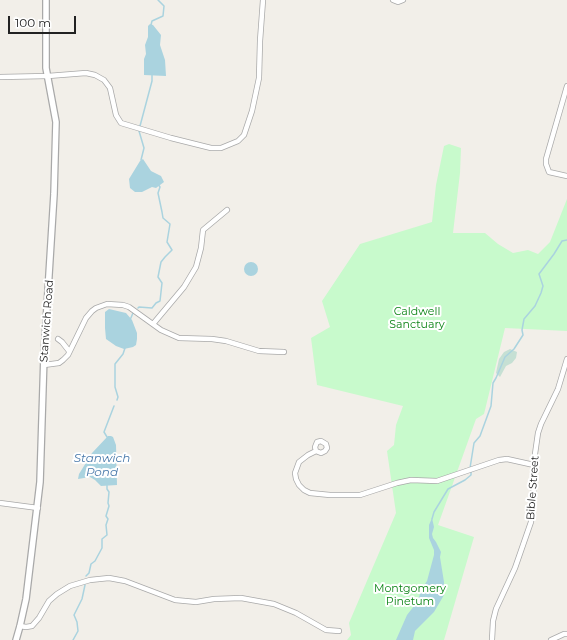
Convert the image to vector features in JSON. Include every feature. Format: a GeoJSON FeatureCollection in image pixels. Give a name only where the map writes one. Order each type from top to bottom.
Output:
{"type":"FeatureCollection","features":[{"type":"Feature","properties":{"kind":"street","name":"Stanwich Road"},"geometry":{"type":"LineString","coordinates":[[16,640],[29,576],[38,508],[42,458],[44,365],[54,194],[56,122],[46,68],[46,0]]}},
{"type":"Feature","properties":{"kind":"street"},"geometry":{"type":"LineString","coordinates":[[0,78],[86,73],[95,75],[104,80],[110,88],[116,115],[121,123],[211,148],[221,148],[238,141],[244,135],[252,111],[259,78],[263,0]]}},
{"type":"Feature","properties":{"kind":"street"},"geometry":{"type":"LineString","coordinates":[[393,0],[398,2],[403,0]]}},
{"type":"Feature","properties":{"kind":"street"},"geometry":{"type":"LineString","coordinates":[[567,86],[546,164],[550,172],[567,176]]}},
{"type":"Feature","properties":{"kind":"street"},"geometry":{"type":"LineString","coordinates":[[153,324],[184,287],[196,267],[201,248],[203,230],[227,210]]}},
{"type":"Feature","properties":{"kind":"street"},"geometry":{"type":"LineString","coordinates":[[44,365],[59,363],[63,360],[86,318],[92,311],[102,305],[114,304],[129,307],[161,330],[179,338],[212,339],[226,341],[259,351],[284,352]]}},
{"type":"Feature","properties":{"kind":"street"},"geometry":{"type":"LineString","coordinates":[[58,338],[69,351]]}},
{"type":"Feature","properties":{"kind":"street","name":"Bible Street"},"geometry":{"type":"LineString","coordinates":[[492,640],[493,621],[496,608],[515,568],[531,522],[535,449],[539,430],[558,389],[567,359]]}},
{"type":"Feature","properties":{"kind":"street"},"geometry":{"type":"LineString","coordinates":[[316,451],[299,462],[295,473],[296,479],[298,485],[304,490],[330,495],[360,495],[410,480],[437,481],[499,460],[534,465]]}},
{"type":"Feature","properties":{"kind":"street"},"geometry":{"type":"LineString","coordinates":[[0,504],[38,508]]}},
{"type":"Feature","properties":{"kind":"street"},"geometry":{"type":"LineString","coordinates":[[20,626],[32,626],[39,618],[49,601],[64,590],[90,580],[109,578],[125,581],[175,600],[196,602],[235,598],[274,604],[296,613],[326,630],[339,631]]}},
{"type":"Feature","properties":{"kind":"street"},"geometry":{"type":"LineString","coordinates":[[551,640],[567,634]]}},
{"type":"Feature","properties":{"kind":"green space","name":"Caldwell Sanctuary"},"geometry":{"type":"Polygon","coordinates":[[[449,144],[461,148],[460,173],[453,233],[485,233],[498,244],[513,253],[528,250],[538,254],[550,242],[567,199],[567,331],[505,328],[484,414],[476,419],[438,525],[474,537],[444,640],[347,640],[351,635],[349,623],[396,513],[387,451],[394,445],[396,425],[403,406],[317,385],[311,338],[330,327],[322,301],[360,244],[432,222],[436,185],[444,146],[449,144]]]}},
{"type":"Feature","properties":{"kind":"green space"},"geometry":{"type":"Polygon","coordinates":[[[510,349],[517,352],[516,358],[512,363],[506,366],[500,377],[496,373],[499,359],[504,352],[510,349]]]}},
{"type":"Feature","properties":{"kind":"water"},"geometry":{"type":"Polygon","coordinates":[[[150,24],[153,25],[161,35],[160,45],[165,60],[166,76],[144,75],[144,59],[146,54],[145,45],[148,37],[148,26],[150,24]]]}},
{"type":"Feature","properties":{"kind":"water"},"geometry":{"type":"Polygon","coordinates":[[[143,159],[151,171],[161,176],[164,182],[156,188],[152,187],[142,192],[135,192],[130,188],[129,179],[140,161],[143,159]]]}},
{"type":"Feature","properties":{"kind":"water"},"geometry":{"type":"Polygon","coordinates":[[[248,262],[254,262],[258,266],[258,272],[254,276],[248,276],[244,272],[244,266],[248,262]]]}},
{"type":"Feature","properties":{"kind":"water"},"geometry":{"type":"Polygon","coordinates":[[[109,309],[126,313],[132,320],[137,333],[136,345],[124,349],[116,346],[106,339],[105,312],[109,309]]]}},
{"type":"Feature","properties":{"kind":"water","name":"Stanwich Pond"},"geometry":{"type":"Polygon","coordinates":[[[108,436],[113,437],[116,445],[117,485],[101,486],[90,477],[78,479],[79,474],[92,453],[108,436]]]}},
{"type":"Feature","properties":{"kind":"water"},"geometry":{"type":"Polygon","coordinates":[[[432,518],[434,527],[432,534],[433,538],[441,552],[440,557],[444,582],[444,595],[434,612],[415,631],[413,640],[396,640],[407,615],[418,601],[421,590],[427,581],[434,555],[434,550],[429,538],[429,525],[432,518]]]}},
{"type":"Feature","properties":{"kind":"waterway"},"geometry":{"type":"LineString","coordinates":[[151,25],[152,21],[163,16],[164,6],[158,0]]}},
{"type":"Feature","properties":{"kind":"waterway"},"geometry":{"type":"LineString","coordinates":[[140,126],[152,81],[152,73]]}},
{"type":"Feature","properties":{"kind":"waterway"},"geometry":{"type":"LineString","coordinates":[[139,131],[144,148],[141,160]]}},
{"type":"Feature","properties":{"kind":"waterway"},"geometry":{"type":"LineString","coordinates":[[138,308],[152,308],[160,301],[162,283],[158,277],[161,262],[172,250],[167,242],[170,224],[163,218],[158,193],[160,187],[158,184]]}},
{"type":"Feature","properties":{"kind":"waterway"},"geometry":{"type":"LineString","coordinates":[[470,468],[474,443],[480,436],[491,406],[493,383],[505,357],[514,349],[523,335],[522,330],[524,319],[535,306],[541,293],[543,286],[539,274],[562,241],[567,240]]}},
{"type":"Feature","properties":{"kind":"waterway"},"geometry":{"type":"LineString","coordinates":[[130,320],[133,313]]}},
{"type":"Feature","properties":{"kind":"waterway"},"geometry":{"type":"LineString","coordinates":[[117,400],[118,397],[115,387],[115,364],[123,354],[125,348]]}},
{"type":"Feature","properties":{"kind":"waterway"},"geometry":{"type":"LineString","coordinates":[[107,437],[104,432],[114,406]]}},
{"type":"Feature","properties":{"kind":"waterway"},"geometry":{"type":"LineString","coordinates":[[432,519],[434,512],[448,489],[465,480],[471,475],[471,472]]}},
{"type":"Feature","properties":{"kind":"waterway"},"geometry":{"type":"LineString","coordinates":[[86,576],[89,573],[91,564],[95,561],[102,548],[102,539],[107,535],[106,525],[108,519],[106,516],[109,506],[109,492],[107,489],[107,484]]}},
{"type":"Feature","properties":{"kind":"waterway"},"geometry":{"type":"LineString","coordinates":[[73,640],[78,631],[77,622],[74,615],[82,599],[85,585]]}},
{"type":"Feature","properties":{"kind":"park label","name":"Montgomery Pinetum"},"geometry":{"type":"Point","coordinates":[410,595]}}]}
